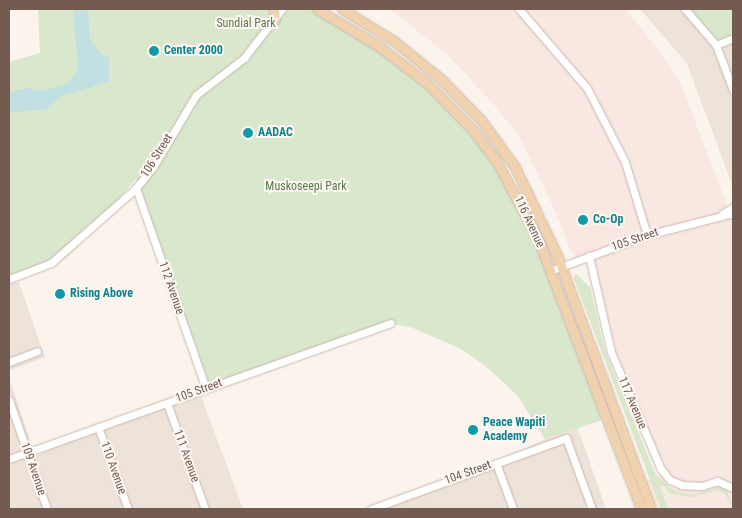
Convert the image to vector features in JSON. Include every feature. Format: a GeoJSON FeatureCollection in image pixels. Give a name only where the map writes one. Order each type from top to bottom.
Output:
{"type":"FeatureCollection","features":[{"type":"Feature","properties":{"kind":"main road"},"geometry":{"type":"LineString","coordinates":[[274,9],[275,20]]}},
{"type":"Feature","properties":{"kind":"main road","name":"116 Avenue"},"geometry":{"type":"LineString","coordinates":[[317,9],[397,59],[459,114],[509,180],[529,218],[641,509]]}},
{"type":"Feature","properties":{"kind":"main road","name":"116 Avenue"},"geometry":{"type":"LineString","coordinates":[[342,9],[427,67],[481,120],[526,184],[562,267],[651,509]]}},
{"type":"Feature","properties":{"kind":"street","name":"106 Street"},"geometry":{"type":"LineString","coordinates":[[9,279],[51,263],[136,188],[153,168],[196,95],[244,58],[282,9]]}},
{"type":"Feature","properties":{"kind":"street"},"geometry":{"type":"LineString","coordinates":[[519,9],[587,88],[625,162],[647,234]]}},
{"type":"Feature","properties":{"kind":"street"},"geometry":{"type":"LineString","coordinates":[[685,9],[716,45],[733,90]]}},
{"type":"Feature","properties":{"kind":"street"},"geometry":{"type":"LineString","coordinates":[[716,45],[733,38]]}},
{"type":"Feature","properties":{"kind":"street","name":"112 Avenue"},"geometry":{"type":"LineString","coordinates":[[136,188],[206,389]]}},
{"type":"Feature","properties":{"kind":"street","name":"105 Street"},"geometry":{"type":"LineString","coordinates":[[722,214],[733,207]]}},
{"type":"Feature","properties":{"kind":"street","name":"105 Street"},"geometry":{"type":"LineString","coordinates":[[550,271],[647,234],[722,214],[733,213]]}},
{"type":"Feature","properties":{"kind":"street","name":"117 Avenue"},"geometry":{"type":"LineString","coordinates":[[589,256],[611,352],[661,469],[670,480],[682,485],[702,486],[717,481],[733,488]]}},
{"type":"Feature","properties":{"kind":"street","name":"105 Street"},"geometry":{"type":"LineString","coordinates":[[9,459],[390,323]]}},
{"type":"Feature","properties":{"kind":"street"},"geometry":{"type":"LineString","coordinates":[[9,362],[37,351]]}},
{"type":"Feature","properties":{"kind":"street","name":"109 Avenue"},"geometry":{"type":"LineString","coordinates":[[9,400],[47,509]]}},
{"type":"Feature","properties":{"kind":"street","name":"111 Avenue"},"geometry":{"type":"LineString","coordinates":[[167,403],[205,509]]}},
{"type":"Feature","properties":{"kind":"street","name":"110 Avenue"},"geometry":{"type":"LineString","coordinates":[[98,427],[128,509]]}},
{"type":"Feature","properties":{"kind":"street","name":"104 Street"},"geometry":{"type":"LineString","coordinates":[[371,509],[566,438],[592,509]]}},
{"type":"Feature","properties":{"kind":"street"},"geometry":{"type":"LineString","coordinates":[[496,463],[513,509]]}},
{"type":"Feature","properties":{"kind":"shaded area"},"geometry":{"type":"Polygon","coordinates":[[[390,9],[626,9],[661,54],[681,84],[733,221],[733,509],[652,509],[641,483],[664,474],[618,369],[589,257],[575,261],[552,204],[520,138],[497,108],[448,55],[390,9]]]}},
{"type":"Feature","properties":{"kind":"shaded area"},"geometry":{"type":"Polygon","coordinates":[[[640,9],[733,9],[733,187],[687,64],[640,9]]]}},
{"type":"Feature","properties":{"kind":"shaded area"},"geometry":{"type":"Polygon","coordinates":[[[9,282],[19,283],[45,357],[9,371],[9,282]]]}},
{"type":"Feature","properties":{"kind":"shaded area"},"geometry":{"type":"Polygon","coordinates":[[[9,371],[10,381],[36,456],[98,429],[201,396],[243,509],[9,509],[9,371]]]}},
{"type":"Feature","properties":{"kind":"shaded area"},"geometry":{"type":"Polygon","coordinates":[[[578,428],[606,509],[371,509],[493,464],[545,439],[578,428]]]}},
{"type":"Feature","properties":{"kind":"green space","name":"Muskoseepi Park"},"geometry":{"type":"Polygon","coordinates":[[[38,9],[317,9],[397,59],[485,145],[550,271],[602,420],[545,439],[517,395],[483,364],[461,349],[413,328],[390,323],[212,392],[136,179],[77,247],[65,258],[9,281],[9,62],[40,53],[38,9]]]}},
{"type":"Feature","properties":{"kind":"green space"},"geometry":{"type":"Polygon","coordinates":[[[688,9],[733,9],[733,34],[715,41],[688,9]]]}},
{"type":"Feature","properties":{"kind":"green space"},"geometry":{"type":"Polygon","coordinates":[[[575,273],[590,287],[605,351],[655,473],[670,488],[682,493],[695,494],[720,487],[727,490],[733,509],[725,494],[718,490],[692,497],[670,494],[663,485],[660,486],[668,509],[661,509],[574,279],[575,273]]]}},
{"type":"Feature","properties":{"kind":"water"},"geometry":{"type":"Polygon","coordinates":[[[73,9],[88,9],[90,40],[101,54],[109,58],[109,82],[61,96],[47,109],[9,113],[9,92],[28,88],[40,91],[67,84],[78,70],[73,9]]]}},
{"type":"Feature","properties":{"kind":"place","name":"Center 2000"},"geometry":{"type":"Point","coordinates":[154,51]}},
{"type":"Feature","properties":{"kind":"place","name":"AADAC"},"geometry":{"type":"Point","coordinates":[248,133]}},
{"type":"Feature","properties":{"kind":"place","name":"Co-Op"},"geometry":{"type":"Point","coordinates":[583,220]}},
{"type":"Feature","properties":{"kind":"place","name":"Rising Above"},"geometry":{"type":"Point","coordinates":[60,294]}},
{"type":"Feature","properties":{"kind":"place","name":"Peace Wapiti Academy"},"geometry":{"type":"Point","coordinates":[473,430]}},
{"type":"Feature","properties":{"kind":"park label","name":"Sundial Park"},"geometry":{"type":"Point","coordinates":[246,24]}}]}
